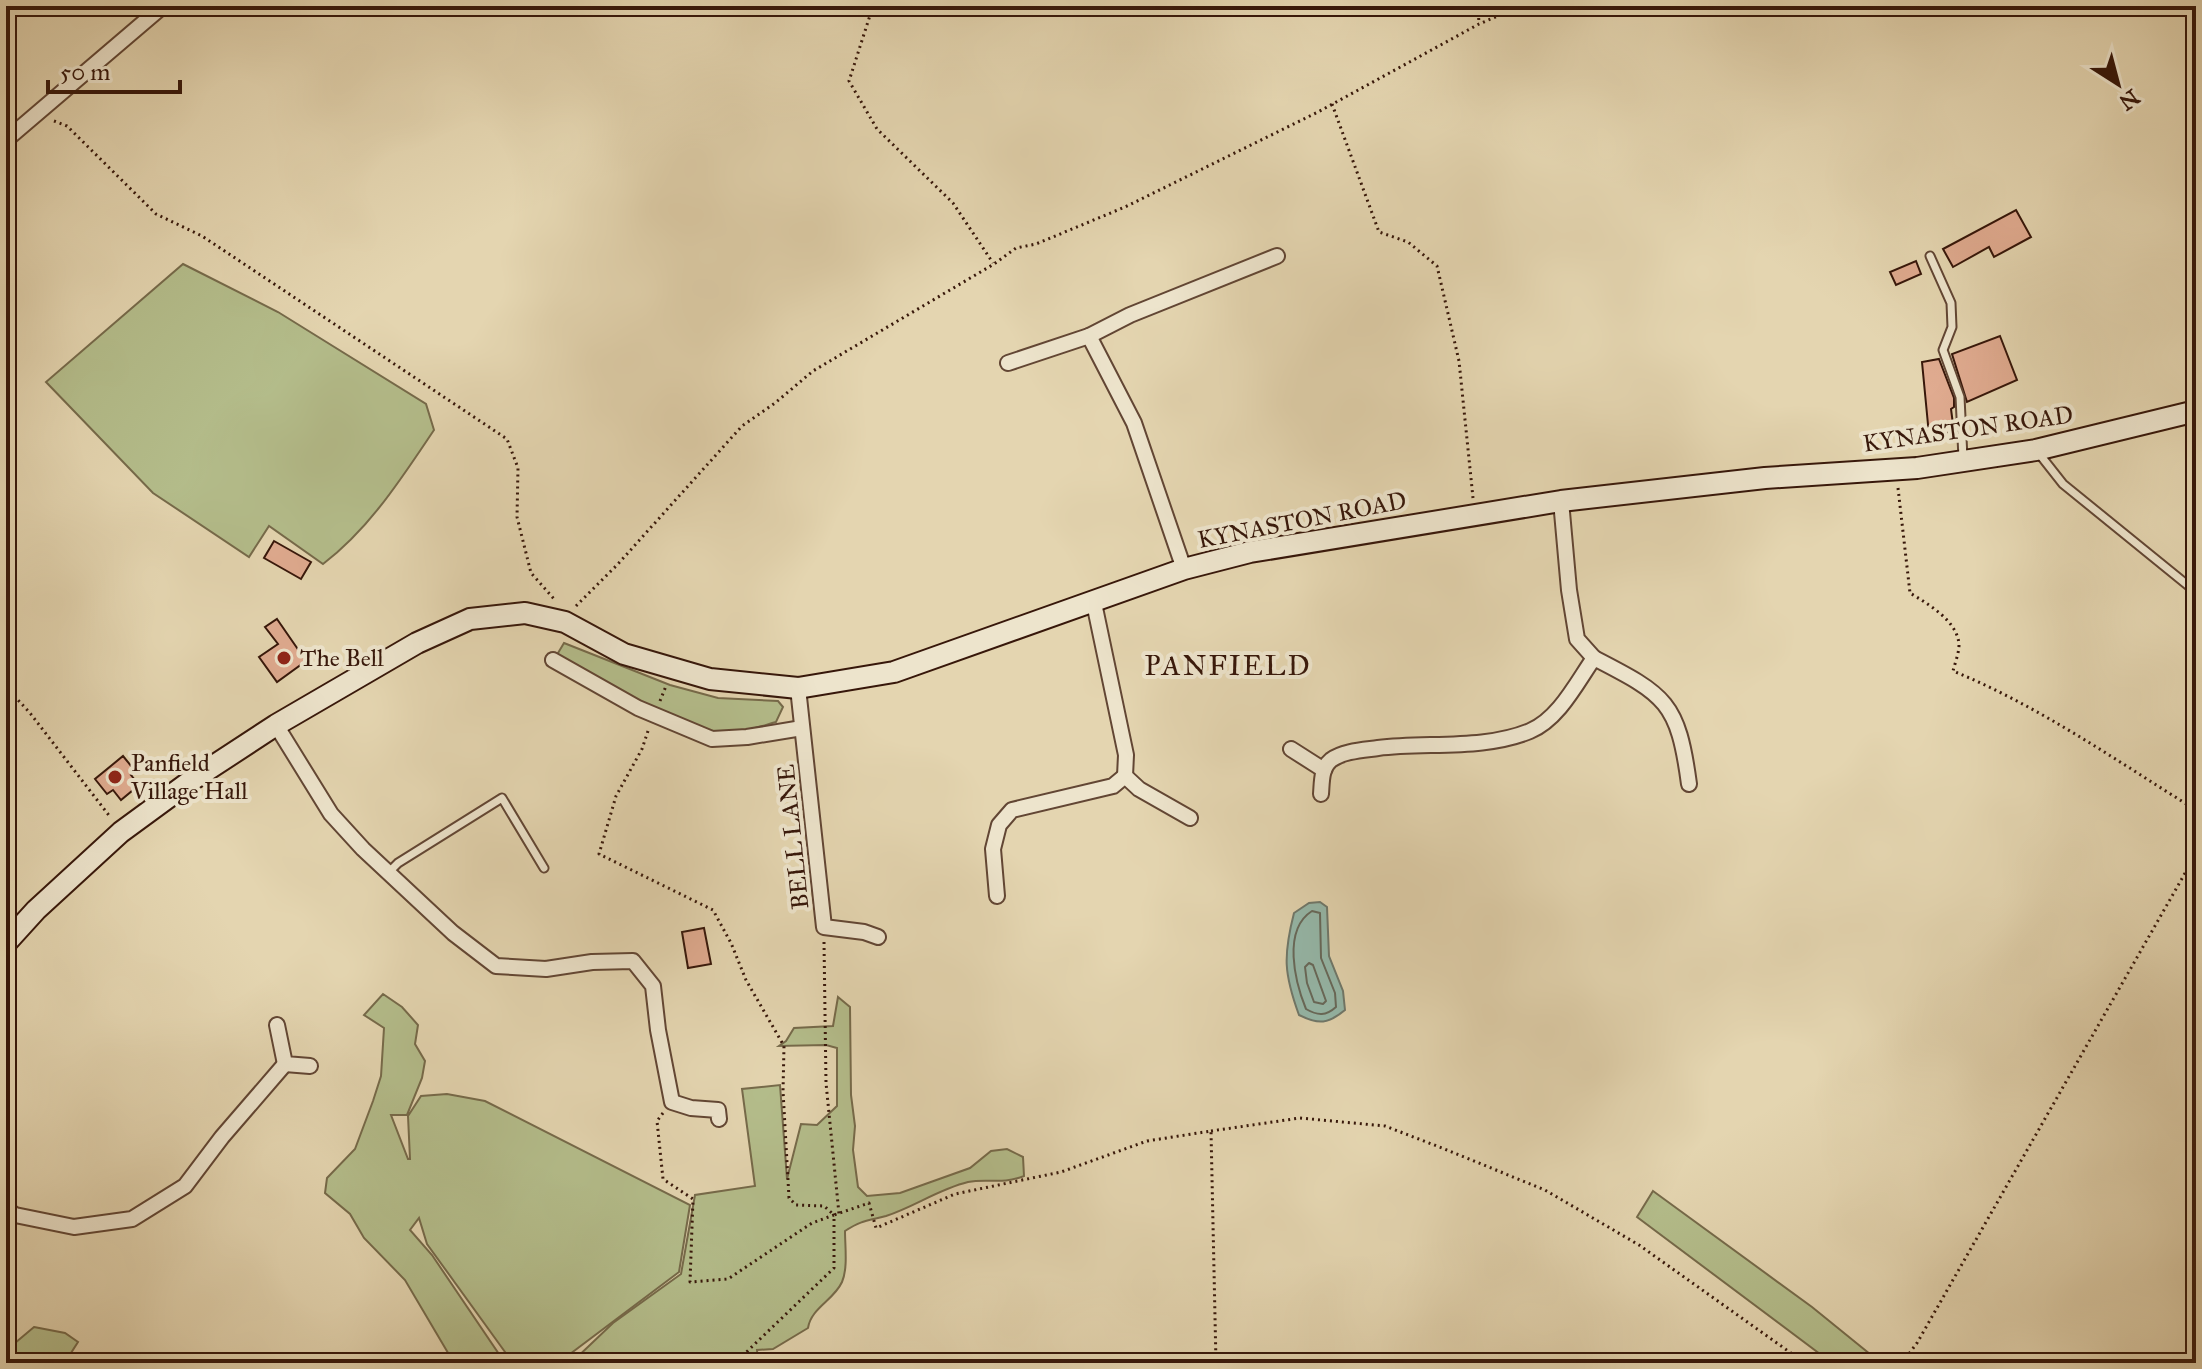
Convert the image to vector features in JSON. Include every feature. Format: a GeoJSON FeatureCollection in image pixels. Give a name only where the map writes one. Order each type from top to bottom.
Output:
{"type":"FeatureCollection","features":[{"type":"Feature","properties":{"kind":"street"},"geometry":{"type":"LineString","coordinates":[[6,140],[163,6]]}},
{"type":"Feature","properties":{"kind":"street"},"geometry":{"type":"LineString","coordinates":[[1008,363],[1089,336],[1130,315],[1277,256]]}},
{"type":"Feature","properties":{"kind":"street"},"geometry":{"type":"LineString","coordinates":[[1089,336],[1134,423],[1184,569]]}},
{"type":"Feature","properties":{"kind":"street","name":"KYNASTON ROAD"},"geometry":{"type":"LineString","coordinates":[[6,943],[47,899],[121,832],[192,780],[276,725],[417,643],[470,619],[525,613],[563,622],[624,654],[710,679],[798,688],[894,672],[1184,569],[1250,552],[1561,501],[1765,478],[1963,461],[2036,450],[2196,411]]}},
{"type":"Feature","properties":{"kind":"street"},"geometry":{"type":"LineString","coordinates":[[1561,501],[1577,639],[1594,658],[1631,677],[1664,700],[1677,722],[1689,784]]}},
{"type":"Feature","properties":{"kind":"street"},"geometry":{"type":"LineString","coordinates":[[997,896],[993,849],[999,825],[1012,810],[1113,786],[1125,776],[1126,755],[1094,603]]}},
{"type":"Feature","properties":{"kind":"street"},"geometry":{"type":"LineString","coordinates":[[1321,794],[1324,770],[1335,757],[1361,750],[1503,739],[1534,730],[1554,713],[1594,658]]}},
{"type":"Feature","properties":{"kind":"street"},"geometry":{"type":"LineString","coordinates":[[553,660],[654,715],[712,739],[802,728]]}},
{"type":"Feature","properties":{"kind":"street","name":"BELL LANE"},"geometry":{"type":"LineString","coordinates":[[798,688],[824,927],[878,937]]}},
{"type":"Feature","properties":{"kind":"street"},"geometry":{"type":"LineString","coordinates":[[276,725],[331,814],[388,873],[453,933],[496,966],[546,969],[592,962],[633,961],[653,986],[672,1102],[691,1108],[718,1110],[719,1119]]}},
{"type":"Feature","properties":{"kind":"street"},"geometry":{"type":"LineString","coordinates":[[1291,749],[1324,770]]}},
{"type":"Feature","properties":{"kind":"street"},"geometry":{"type":"LineString","coordinates":[[1125,776],[1139,789],[1190,818]]}},
{"type":"Feature","properties":{"kind":"street"},"geometry":{"type":"LineString","coordinates":[[277,1025],[285,1064]]}},
{"type":"Feature","properties":{"kind":"street"},"geometry":{"type":"LineString","coordinates":[[285,1064],[310,1066]]}},
{"type":"Feature","properties":{"kind":"street"},"geometry":{"type":"LineString","coordinates":[[6,1209],[15,1215],[74,1227],[132,1219],[185,1186],[230,1127],[285,1064]]}},
{"type":"Feature","properties":{"kind":"lane"},"geometry":{"type":"LineString","coordinates":[[1930,256],[1951,303],[1952,327],[1943,350],[1960,397],[1963,461]]}},
{"type":"Feature","properties":{"kind":"lane"},"geometry":{"type":"LineString","coordinates":[[2036,450],[2063,484],[2196,592]]}},
{"type":"Feature","properties":{"kind":"lane"},"geometry":{"type":"LineString","coordinates":[[388,873],[398,863],[502,798],[544,868]]}},
{"type":"Feature","properties":{"kind":"path"},"geometry":{"type":"LineString","coordinates":[[873,6],[849,81],[877,129],[953,203],[994,264]]}},
{"type":"Feature","properties":{"kind":"path"},"geometry":{"type":"LineString","coordinates":[[1478,6],[1479,24]]}},
{"type":"Feature","properties":{"kind":"path"},"geometry":{"type":"LineString","coordinates":[[563,622],[580,599],[618,564],[742,426],[813,371],[1016,248],[1036,244],[1125,207],[1332,104],[1479,24],[1521,6]]}},
{"type":"Feature","properties":{"kind":"path"},"geometry":{"type":"LineString","coordinates":[[1332,104],[1379,232],[1408,242],[1437,266],[1459,361],[1474,515]]}},
{"type":"Feature","properties":{"kind":"path"},"geometry":{"type":"LineString","coordinates":[[36,115],[67,126],[156,214],[202,236],[507,439],[518,468],[517,517],[531,573],[555,600],[563,622]]}},
{"type":"Feature","properties":{"kind":"path"},"geometry":{"type":"LineString","coordinates":[[1895,469],[1910,593],[1934,607],[1957,634],[1959,647],[1953,671],[1992,687],[2039,713],[2196,810]]}},
{"type":"Feature","properties":{"kind":"path"},"geometry":{"type":"LineString","coordinates":[[674,668],[642,749],[616,796],[599,854],[713,910],[746,980],[784,1046],[783,1091],[789,1198],[796,1205],[824,1206],[837,1214]]}},
{"type":"Feature","properties":{"kind":"path"},"geometry":{"type":"LineString","coordinates":[[6,687],[75,770],[121,832]]}},
{"type":"Feature","properties":{"kind":"path"},"geometry":{"type":"LineString","coordinates":[[1902,1363],[1917,1343],[2196,854]]}},
{"type":"Feature","properties":{"kind":"path"},"geometry":{"type":"LineString","coordinates":[[735,1363],[834,1268],[837,1214],[826,1083],[824,927]]}},
{"type":"Feature","properties":{"kind":"path"},"geometry":{"type":"LineString","coordinates":[[672,1102],[657,1121],[663,1179],[693,1199],[690,1282],[728,1279],[812,1223],[869,1203],[876,1228],[955,1194],[1061,1172],[1147,1141],[1300,1118],[1385,1126],[1545,1190],[1639,1245],[1805,1363]]}},
{"type":"Feature","properties":{"kind":"path"},"geometry":{"type":"LineString","coordinates":[[1211,1131],[1216,1363]]}},
{"type":"Feature","properties":{"kind":"green space"},"geometry":{"type":"Polygon","coordinates":[[[183,264],[278,312],[426,404],[434,430],[370,519],[323,564],[269,526],[249,557],[153,493],[46,382],[183,264]]]}},
{"type":"Feature","properties":{"kind":"green space"},"geometry":{"type":"Polygon","coordinates":[[[564,643],[670,685],[718,698],[778,701],[783,707],[776,722],[744,731],[714,733],[691,728],[555,658],[564,643]]]}},
{"type":"Feature","properties":{"kind":"green space"},"geometry":{"type":"Polygon","coordinates":[[[383,994],[402,1007],[418,1025],[415,1044],[425,1061],[422,1078],[407,1115],[391,1115],[408,1159],[408,1116],[421,1096],[447,1094],[485,1101],[690,1205],[679,1272],[558,1363],[513,1363],[427,1244],[419,1218],[410,1230],[432,1255],[505,1363],[454,1363],[405,1280],[364,1238],[350,1214],[325,1193],[327,1178],[355,1149],[381,1076],[384,1028],[364,1015],[383,994]]]}},
{"type":"Feature","properties":{"kind":"green space"},"geometry":{"type":"Polygon","coordinates":[[[838,997],[850,1007],[851,1095],[855,1126],[853,1150],[858,1187],[867,1196],[900,1193],[970,1168],[991,1151],[1007,1149],[1023,1157],[1024,1176],[957,1185],[845,1231],[846,1257],[842,1282],[813,1315],[808,1328],[773,1349],[757,1350],[758,1363],[571,1363],[613,1323],[681,1274],[695,1195],[755,1186],[742,1089],[780,1085],[787,1179],[801,1124],[817,1125],[837,1106],[837,1048],[826,1045],[779,1046],[794,1028],[833,1026],[838,997]]]}},
{"type":"Feature","properties":{"kind":"green space"},"geometry":{"type":"Polygon","coordinates":[[[1653,1191],[1812,1307],[1881,1363],[1832,1363],[1637,1217],[1653,1191]]]}},
{"type":"Feature","properties":{"kind":"green space"},"geometry":{"type":"Polygon","coordinates":[[[34,1327],[65,1333],[78,1342],[69,1356],[53,1357],[50,1363],[6,1363],[6,1337],[15,1343],[34,1327]]]}},
{"type":"Feature","properties":{"kind":"water"},"geometry":{"type":"Polygon","coordinates":[[[1320,902],[1327,907],[1329,956],[1343,991],[1345,1010],[1323,1022],[1299,1015],[1290,988],[1287,965],[1294,913],[1309,903],[1320,902]]]}},
{"type":"Feature","properties":{"kind":"building"},"geometry":{"type":"Polygon","coordinates":[[[2016,210],[2031,237],[1994,257],[1989,247],[1953,267],[1943,249],[2016,210]]]}},
{"type":"Feature","properties":{"kind":"building"},"geometry":{"type":"Polygon","coordinates":[[[1916,261],[1921,274],[1896,285],[1890,272],[1916,261]]]}},
{"type":"Feature","properties":{"kind":"building"},"geometry":{"type":"Polygon","coordinates":[[[2000,336],[2017,380],[1967,402],[1952,354],[2000,336]]]}},
{"type":"Feature","properties":{"kind":"building"},"geometry":{"type":"Polygon","coordinates":[[[1939,359],[1954,398],[1951,409],[1954,432],[1929,435],[1922,362],[1939,359]]]}},
{"type":"Feature","properties":{"kind":"building"},"geometry":{"type":"Polygon","coordinates":[[[274,541],[311,562],[301,579],[264,558],[274,541]]]}},
{"type":"Feature","properties":{"kind":"building"},"geometry":{"type":"Polygon","coordinates":[[[277,619],[306,661],[277,682],[259,657],[278,644],[265,627],[277,619]]]}},
{"type":"Feature","properties":{"kind":"building","name":"Panfield Village Hall"},"geometry":{"type":"Polygon","coordinates":[[[123,756],[136,772],[131,775],[139,785],[121,800],[113,790],[107,794],[95,779],[123,756]]]}},
{"type":"Feature","properties":{"kind":"building"},"geometry":{"type":"Polygon","coordinates":[[[704,928],[711,964],[688,968],[682,932],[704,928]]]}},
{"type":"Feature","properties":{"kind":"place","name":"The Bell"},"geometry":{"type":"Point","coordinates":[284,658]}},
{"type":"Feature","properties":{"kind":"place","name":"Panfield Village Hall"},"geometry":{"type":"Point","coordinates":[115,777]}},
{"type":"Feature","properties":{"kind":"district","name":"PANFIELD"},"geometry":{"type":"Point","coordinates":[1228,665]}}]}
